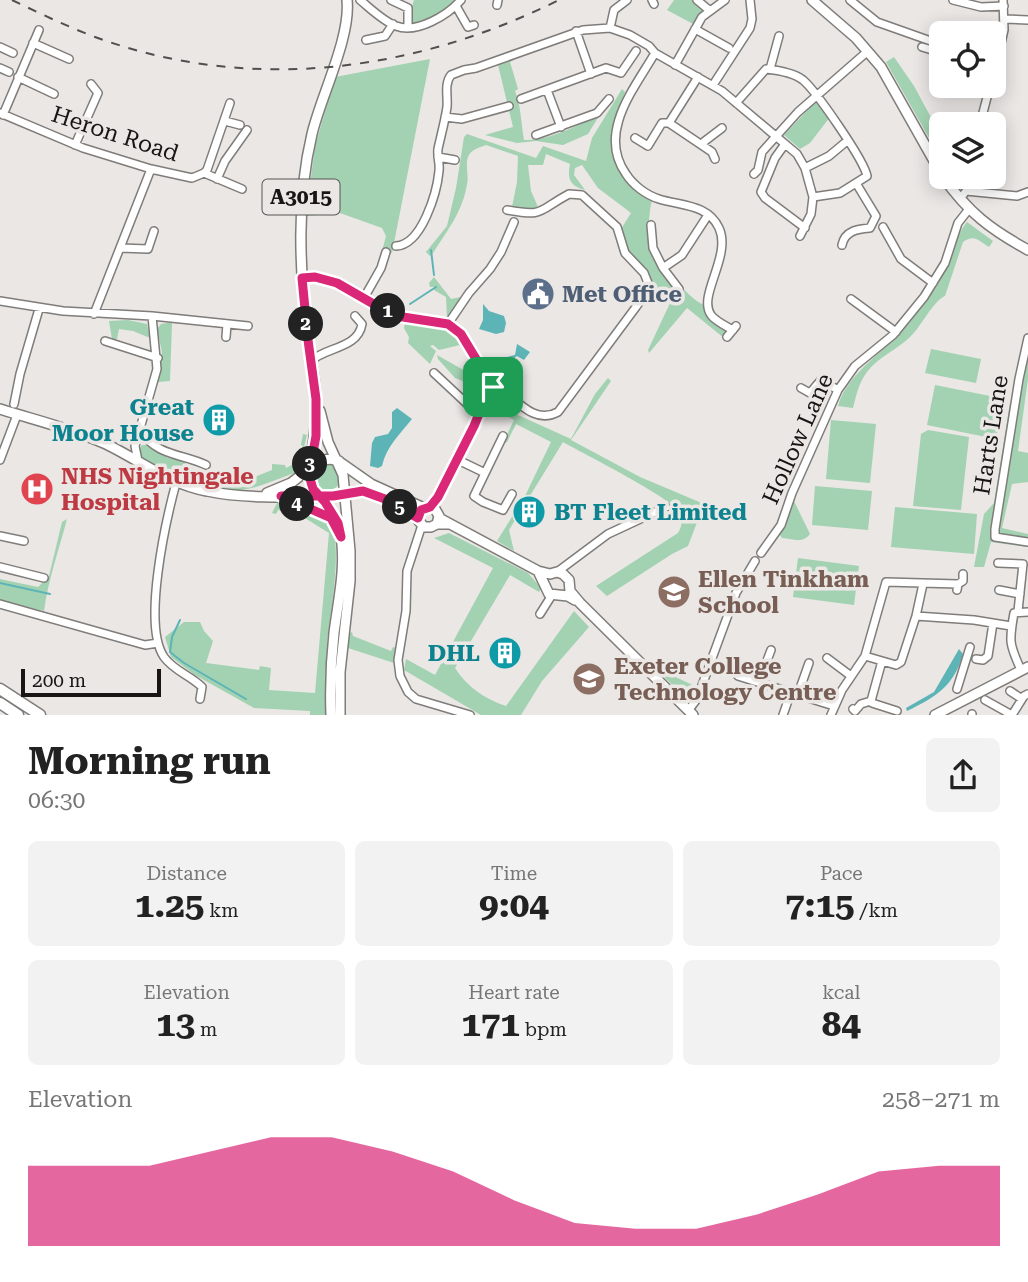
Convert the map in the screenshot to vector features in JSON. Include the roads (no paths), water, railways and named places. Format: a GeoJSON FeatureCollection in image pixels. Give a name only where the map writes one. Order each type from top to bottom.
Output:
{"type":"FeatureCollection","features":[{"type":"Feature","properties":{"kind":"highway"},"geometry":{"type":"LineString","coordinates":[[0,689],[39,714]]}},
{"type":"Feature","properties":{"kind":"highway"},"geometry":{"type":"LineString","coordinates":[[0,703],[18,715]]}},
{"type":"Feature","properties":{"kind":"main road","name":"A3015"},"geometry":{"type":"LineString","coordinates":[[346,24],[348,0]]}},
{"type":"Feature","properties":{"kind":"main road","name":"A3015"},"geometry":{"type":"LineString","coordinates":[[302,278],[301,204],[314,126],[346,24],[358,0]]}},
{"type":"Feature","properties":{"kind":"main road"},"geometry":{"type":"LineString","coordinates":[[812,0],[868,51],[898,95],[929,151]]}},
{"type":"Feature","properties":{"kind":"main road"},"geometry":{"type":"LineString","coordinates":[[953,189],[980,221],[1028,250]]}},
{"type":"Feature","properties":{"kind":"main road"},"geometry":{"type":"LineString","coordinates":[[302,278],[316,399],[316,436],[309,475],[313,489],[338,523],[343,560],[333,638],[331,715]]}},
{"type":"Feature","properties":{"kind":"main road"},"geometry":{"type":"LineString","coordinates":[[316,399],[328,442],[344,475],[350,551],[350,581],[341,659],[340,715]]}},
{"type":"Feature","properties":{"kind":"main road"},"geometry":{"type":"LineString","coordinates":[[0,409],[85,435],[176,483],[219,493],[281,496],[363,491],[450,524],[538,571],[555,576],[566,591],[690,713]]}},
{"type":"Feature","properties":{"kind":"main road"},"geometry":{"type":"LineString","coordinates":[[262,495],[283,488],[310,467],[325,460],[339,462],[429,517]]}},
{"type":"Feature","properties":{"kind":"main road"},"geometry":{"type":"LineString","coordinates":[[346,509],[353,499],[369,492]]}},
{"type":"Feature","properties":{"kind":"main road"},"geometry":{"type":"LineString","coordinates":[[281,496],[331,518],[341,537]]}},
{"type":"Feature","properties":{"kind":"main road"},"geometry":{"type":"LineString","coordinates":[[555,576],[546,589],[552,595],[566,591]]}},
{"type":"Feature","properties":{"kind":"main road"},"geometry":{"type":"LineString","coordinates":[[934,715],[1024,668]]}},
{"type":"Feature","properties":{"kind":"street"},"geometry":{"type":"LineString","coordinates":[[358,0],[368,3],[393,24],[408,28],[445,15],[459,3]]}},
{"type":"Feature","properties":{"kind":"street"},"geometry":{"type":"LineString","coordinates":[[391,0],[408,8],[408,28]]}},
{"type":"Feature","properties":{"kind":"street"},"geometry":{"type":"LineString","coordinates":[[610,29],[614,10],[627,0]]}},
{"type":"Feature","properties":{"kind":"street"},"geometry":{"type":"LineString","coordinates":[[697,0],[709,10]]}},
{"type":"Feature","properties":{"kind":"street"},"geometry":{"type":"LineString","coordinates":[[675,65],[709,10],[724,0]]}},
{"type":"Feature","properties":{"kind":"street"},"geometry":{"type":"LineString","coordinates":[[850,0],[885,26],[929,41]]}},
{"type":"Feature","properties":{"kind":"street"},"geometry":{"type":"LineString","coordinates":[[957,1],[981,7],[1004,3],[1005,19],[1028,20]]}},
{"type":"Feature","properties":{"kind":"street"},"geometry":{"type":"LineString","coordinates":[[713,85],[750,28],[751,2]]}},
{"type":"Feature","properties":{"kind":"street"},"geometry":{"type":"LineString","coordinates":[[459,3],[459,16],[468,27],[474,25]]}},
{"type":"Feature","properties":{"kind":"street"},"geometry":{"type":"LineString","coordinates":[[371,37],[385,36],[393,24]]}},
{"type":"Feature","properties":{"kind":"street"},"geometry":{"type":"LineString","coordinates":[[396,246],[403,246],[415,236],[432,203],[439,169],[447,80],[453,74],[576,32],[610,29],[640,40],[655,53],[713,85],[797,154],[805,168],[813,197],[811,215],[800,236]]}},
{"type":"Feature","properties":{"kind":"street"},"geometry":{"type":"LineString","coordinates":[[695,29],[729,48]]}},
{"type":"Feature","properties":{"kind":"street"},"geometry":{"type":"LineString","coordinates":[[1,114],[39,30]]}},
{"type":"Feature","properties":{"kind":"street"},"geometry":{"type":"LineString","coordinates":[[576,32],[591,75]]}},
{"type":"Feature","properties":{"kind":"street"},"geometry":{"type":"LineString","coordinates":[[770,69],[779,36]]}},
{"type":"Feature","properties":{"kind":"street"},"geometry":{"type":"LineString","coordinates":[[33,43],[69,59]]}},
{"type":"Feature","properties":{"kind":"street"},"geometry":{"type":"LineString","coordinates":[[0,47],[13,53]]}},
{"type":"Feature","properties":{"kind":"street"},"geometry":{"type":"LineString","coordinates":[[922,47],[929,49]]}},
{"type":"Feature","properties":{"kind":"street"},"geometry":{"type":"LineString","coordinates":[[521,99],[608,68],[621,72],[636,51]]}},
{"type":"Feature","properties":{"kind":"street"},"geometry":{"type":"LineString","coordinates":[[754,174],[762,165],[762,152],[798,112],[868,51]]}},
{"type":"Feature","properties":{"kind":"street"},"geometry":{"type":"LineString","coordinates":[[655,53],[620,115],[614,139],[616,153],[626,175],[646,193],[698,208],[716,223],[723,242],[722,255],[708,299],[709,310],[712,317],[735,328],[727,337]]}},
{"type":"Feature","properties":{"kind":"street"},"geometry":{"type":"LineString","coordinates":[[0,68],[9,72]]}},
{"type":"Feature","properties":{"kind":"street"},"geometry":{"type":"LineString","coordinates":[[736,103],[762,70],[770,69],[800,78],[816,95],[867,172],[867,176],[835,195],[813,197]]}},
{"type":"Feature","properties":{"kind":"street"},"geometry":{"type":"LineString","coordinates":[[18,77],[54,94]]}},
{"type":"Feature","properties":{"kind":"street"},"geometry":{"type":"LineString","coordinates":[[669,123],[698,77]]}},
{"type":"Feature","properties":{"kind":"street"},"geometry":{"type":"LineString","coordinates":[[75,145],[97,93],[91,84]]}},
{"type":"Feature","properties":{"kind":"street"},"geometry":{"type":"LineString","coordinates":[[547,90],[561,127]]}},
{"type":"Feature","properties":{"kind":"street"},"geometry":{"type":"LineString","coordinates":[[536,135],[597,113],[609,99]]}},
{"type":"Feature","properties":{"kind":"street","name":"Heron Road"},"geometry":{"type":"LineString","coordinates":[[1,114],[75,145],[151,169],[192,178],[204,173],[230,103]]}},
{"type":"Feature","properties":{"kind":"street"},"geometry":{"type":"LineString","coordinates":[[445,117],[462,119],[509,106]]}},
{"type":"Feature","properties":{"kind":"street"},"geometry":{"type":"LineString","coordinates":[[217,179],[243,128],[225,121]]}},
{"type":"Feature","properties":{"kind":"street"},"geometry":{"type":"LineString","coordinates":[[635,138],[648,146],[662,123],[669,123],[712,152],[715,159]]}},
{"type":"Feature","properties":{"kind":"street"},"geometry":{"type":"LineString","coordinates":[[701,144],[722,128]]}},
{"type":"Feature","properties":{"kind":"street"},"geometry":{"type":"LineString","coordinates":[[805,168],[829,156],[847,141]]}},
{"type":"Feature","properties":{"kind":"street"},"geometry":{"type":"LineString","coordinates":[[785,144],[775,158],[761,192],[765,198],[805,228]]}},
{"type":"Feature","properties":{"kind":"street"},"geometry":{"type":"LineString","coordinates":[[438,157],[454,160]]}},
{"type":"Feature","properties":{"kind":"street"},"geometry":{"type":"LineString","coordinates":[[94,314],[151,169]]}},
{"type":"Feature","properties":{"kind":"street"},"geometry":{"type":"LineString","coordinates":[[204,173],[242,188]]}},
{"type":"Feature","properties":{"kind":"street"},"geometry":{"type":"LineString","coordinates":[[842,245],[845,236],[860,227],[872,231],[876,216],[856,184]]}},
{"type":"Feature","properties":{"kind":"street"},"geometry":{"type":"LineString","coordinates":[[960,199],[966,191],[1014,196],[1028,192]]}},
{"type":"Feature","properties":{"kind":"street"},"geometry":{"type":"LineString","coordinates":[[493,387],[499,387],[533,414],[547,416],[558,412],[636,307],[645,294],[648,283],[644,274],[625,253],[617,227],[582,195],[569,194],[550,208],[537,213],[507,210]]}},
{"type":"Feature","properties":{"kind":"street","name":"Hollow Lane"},"geometry":{"type":"LineString","coordinates":[[761,553],[781,524],[838,390],[855,366],[896,332],[933,283],[945,264],[958,223],[969,209]]}},
{"type":"Feature","properties":{"kind":"street"},"geometry":{"type":"LineString","coordinates":[[663,268],[682,255],[708,215]]}},
{"type":"Feature","properties":{"kind":"street"},"geometry":{"type":"LineString","coordinates":[[448,324],[469,293],[490,269],[514,222]]}},
{"type":"Feature","properties":{"kind":"street"},"geometry":{"type":"LineString","coordinates":[[651,225],[653,248],[663,268],[679,289]]}},
{"type":"Feature","properties":{"kind":"street"},"geometry":{"type":"LineString","coordinates":[[883,227],[901,259],[933,283]]}},
{"type":"Feature","properties":{"kind":"street"},"geometry":{"type":"LineString","coordinates":[[120,248],[148,249],[154,231]]}},
{"type":"Feature","properties":{"kind":"street"},"geometry":{"type":"LineString","coordinates":[[364,298],[381,268],[386,252]]}},
{"type":"Feature","properties":{"kind":"street"},"geometry":{"type":"LineString","coordinates":[[302,278],[315,277],[337,283],[403,317],[448,324],[461,334],[493,387]]}},
{"type":"Feature","properties":{"kind":"street"},"geometry":{"type":"LineString","coordinates":[[851,299],[896,332]]}},
{"type":"Feature","properties":{"kind":"street"},"geometry":{"type":"LineString","coordinates":[[0,301],[39,309],[152,316],[248,326]]}},
{"type":"Feature","properties":{"kind":"street"},"geometry":{"type":"LineString","coordinates":[[14,404],[39,309]]}},
{"type":"Feature","properties":{"kind":"street"},"geometry":{"type":"LineString","coordinates":[[139,462],[134,450],[138,443],[158,358],[153,338],[152,316]]}},
{"type":"Feature","properties":{"kind":"street"},"geometry":{"type":"LineString","coordinates":[[311,361],[323,352],[341,347],[358,333],[362,324],[355,316]]}},
{"type":"Feature","properties":{"kind":"street"},"geometry":{"type":"LineString","coordinates":[[226,337],[227,324]]}},
{"type":"Feature","properties":{"kind":"street","name":"Harts Lane"},"geometry":{"type":"LineString","coordinates":[[1028,338],[1018,379],[995,537],[1028,542]]}},
{"type":"Feature","properties":{"kind":"street"},"geometry":{"type":"LineString","coordinates":[[105,341],[158,358]]}},
{"type":"Feature","properties":{"kind":"street"},"geometry":{"type":"LineString","coordinates":[[310,349],[323,352]]}},
{"type":"Feature","properties":{"kind":"street"},"geometry":{"type":"LineString","coordinates":[[434,373],[478,414]]}},
{"type":"Feature","properties":{"kind":"street"},"geometry":{"type":"LineString","coordinates":[[801,388],[814,395],[821,380],[838,390]]}},
{"type":"Feature","properties":{"kind":"street"},"geometry":{"type":"LineString","coordinates":[[470,715],[416,699],[402,683],[398,660],[406,611],[407,571],[418,538],[493,387]]}},
{"type":"Feature","properties":{"kind":"street"},"geometry":{"type":"LineString","coordinates":[[0,460],[17,415]]}},
{"type":"Feature","properties":{"kind":"street"},"geometry":{"type":"LineString","coordinates":[[310,467],[311,428]]}},
{"type":"Feature","properties":{"kind":"street"},"geometry":{"type":"LineString","coordinates":[[141,431],[162,451],[188,457],[206,465]]}},
{"type":"Feature","properties":{"kind":"street"},"geometry":{"type":"LineString","coordinates":[[503,436],[474,494],[477,499],[503,510],[512,494]]}},
{"type":"Feature","properties":{"kind":"street"},"geometry":{"type":"LineString","coordinates":[[138,443],[149,441]]}},
{"type":"Feature","properties":{"kind":"street"},"geometry":{"type":"LineString","coordinates":[[456,459],[485,473]]}},
{"type":"Feature","properties":{"kind":"street"},"geometry":{"type":"LineString","coordinates":[[176,483],[156,583],[158,643],[163,656],[172,666],[202,687],[201,699]]}},
{"type":"Feature","properties":{"kind":"street"},"geometry":{"type":"LineString","coordinates":[[555,576],[608,534],[666,507]]}},
{"type":"Feature","properties":{"kind":"street"},"geometry":{"type":"LineString","coordinates":[[0,536],[23,541]]}},
{"type":"Feature","properties":{"kind":"street"},"geometry":{"type":"LineString","coordinates":[[690,713],[736,593],[755,561]]}},
{"type":"Feature","properties":{"kind":"street"},"geometry":{"type":"LineString","coordinates":[[998,563],[1026,564],[1018,611],[1014,613],[1011,648],[1024,668]]}},
{"type":"Feature","properties":{"kind":"street"},"geometry":{"type":"LineString","coordinates":[[0,567],[44,578]]}},
{"type":"Feature","properties":{"kind":"street"},"geometry":{"type":"LineString","coordinates":[[831,715],[851,676],[865,656],[886,582],[890,580],[957,587],[963,581],[963,574]]}},
{"type":"Feature","properties":{"kind":"street"},"geometry":{"type":"LineString","coordinates":[[865,656],[897,665],[903,660],[923,584]]}},
{"type":"Feature","properties":{"kind":"street"},"geometry":{"type":"LineString","coordinates":[[999,590],[1020,594]]}},
{"type":"Feature","properties":{"kind":"street"},"geometry":{"type":"LineString","coordinates":[[540,614],[552,595]]}},
{"type":"Feature","properties":{"kind":"street"},"geometry":{"type":"LineString","coordinates":[[0,604],[142,644],[158,643]]}},
{"type":"Feature","properties":{"kind":"street"},"geometry":{"type":"LineString","coordinates":[[1018,611],[1028,612]]}},
{"type":"Feature","properties":{"kind":"street"},"geometry":{"type":"LineString","coordinates":[[916,616],[1012,626]]}},
{"type":"Feature","properties":{"kind":"street"},"geometry":{"type":"LineString","coordinates":[[976,659],[983,660],[988,656],[993,623]]}},
{"type":"Feature","properties":{"kind":"street"},"geometry":{"type":"LineString","coordinates":[[957,689],[970,647]]}},
{"type":"Feature","properties":{"kind":"street"},"geometry":{"type":"LineString","coordinates":[[759,682],[771,650]]}},
{"type":"Feature","properties":{"kind":"street"},"geometry":{"type":"LineString","coordinates":[[827,658],[851,676]]}},
{"type":"Feature","properties":{"kind":"street"},"geometry":{"type":"LineString","coordinates":[[871,701],[882,661]]}},
{"type":"Feature","properties":{"kind":"street"},"geometry":{"type":"LineString","coordinates":[[783,715],[809,663]]}},
{"type":"Feature","properties":{"kind":"street"},"geometry":{"type":"LineString","coordinates":[[716,666],[834,706]]}},
{"type":"Feature","properties":{"kind":"street"},"geometry":{"type":"LineString","coordinates":[[985,701],[1012,715],[1025,696],[1010,691]]}},
{"type":"Feature","properties":{"kind":"street"},"geometry":{"type":"LineString","coordinates":[[853,709],[855,711],[861,704],[871,701]]}},
{"type":"Feature","properties":{"kind":"street"},"geometry":{"type":"LineString","coordinates":[[871,701],[872,704],[897,711]]}},
{"type":"Feature","properties":{"kind":"water"},"geometry":{"type":"Polygon","coordinates":[[[483,304],[489,311],[504,316],[504,332],[496,334],[479,329],[483,320],[483,304]]]}},
{"type":"Feature","properties":{"kind":"water"},"geometry":{"type":"Polygon","coordinates":[[[517,344],[530,352],[524,360],[517,356],[509,362],[506,379],[495,365],[500,359],[515,355],[517,344]]]}},
{"type":"Feature","properties":{"kind":"water"},"geometry":{"type":"Polygon","coordinates":[[[397,408],[412,419],[390,447],[382,466],[370,466],[372,443],[375,437],[388,434],[392,428],[392,412],[397,408]]]}},
{"type":"Feature","properties":{"kind":"water"},"geometry":{"type":"Polygon","coordinates":[[[959,649],[963,654],[949,682],[927,701],[907,711],[906,708],[934,692],[959,649]]]}},
{"type":"Feature","properties":{"kind":"waterway"},"geometry":{"type":"LineString","coordinates":[[431,250],[434,275]]}},
{"type":"Feature","properties":{"kind":"waterway"},"geometry":{"type":"LineString","coordinates":[[410,304],[436,287]]}},
{"type":"Feature","properties":{"kind":"waterway"},"geometry":{"type":"LineString","coordinates":[[0,583],[50,594]]}},
{"type":"Feature","properties":{"kind":"waterway"},"geometry":{"type":"LineString","coordinates":[[180,620],[172,637],[170,652],[246,699]]}},
{"type":"Feature","properties":{"kind":"railway"},"geometry":{"type":"LineString","coordinates":[[12,0],[95,37],[153,55],[212,65],[272,69],[331,67],[389,58],[447,44],[504,25],[559,0]]}},
{"type":"Feature","properties":{"kind":"place","name":"Met Office"},"geometry":{"type":"Point","coordinates":[538,294]}},
{"type":"Feature","properties":{"kind":"place","name":"Great Moor House"},"geometry":{"type":"Point","coordinates":[219,420]}},
{"type":"Feature","properties":{"kind":"place","name":"NHS Nightingale Hospital"},"geometry":{"type":"Point","coordinates":[37,489]}},
{"type":"Feature","properties":{"kind":"place","name":"BT Fleet Limited"},"geometry":{"type":"Point","coordinates":[529,512]}},
{"type":"Feature","properties":{"kind":"place","name":"Ellen Tinkham School"},"geometry":{"type":"Point","coordinates":[674,592]}},
{"type":"Feature","properties":{"kind":"place","name":"DHL"},"geometry":{"type":"Point","coordinates":[505,653]}},
{"type":"Feature","properties":{"kind":"place","name":"Exeter College Technology Centre"},"geometry":{"type":"Point","coordinates":[589,679]}}]}
